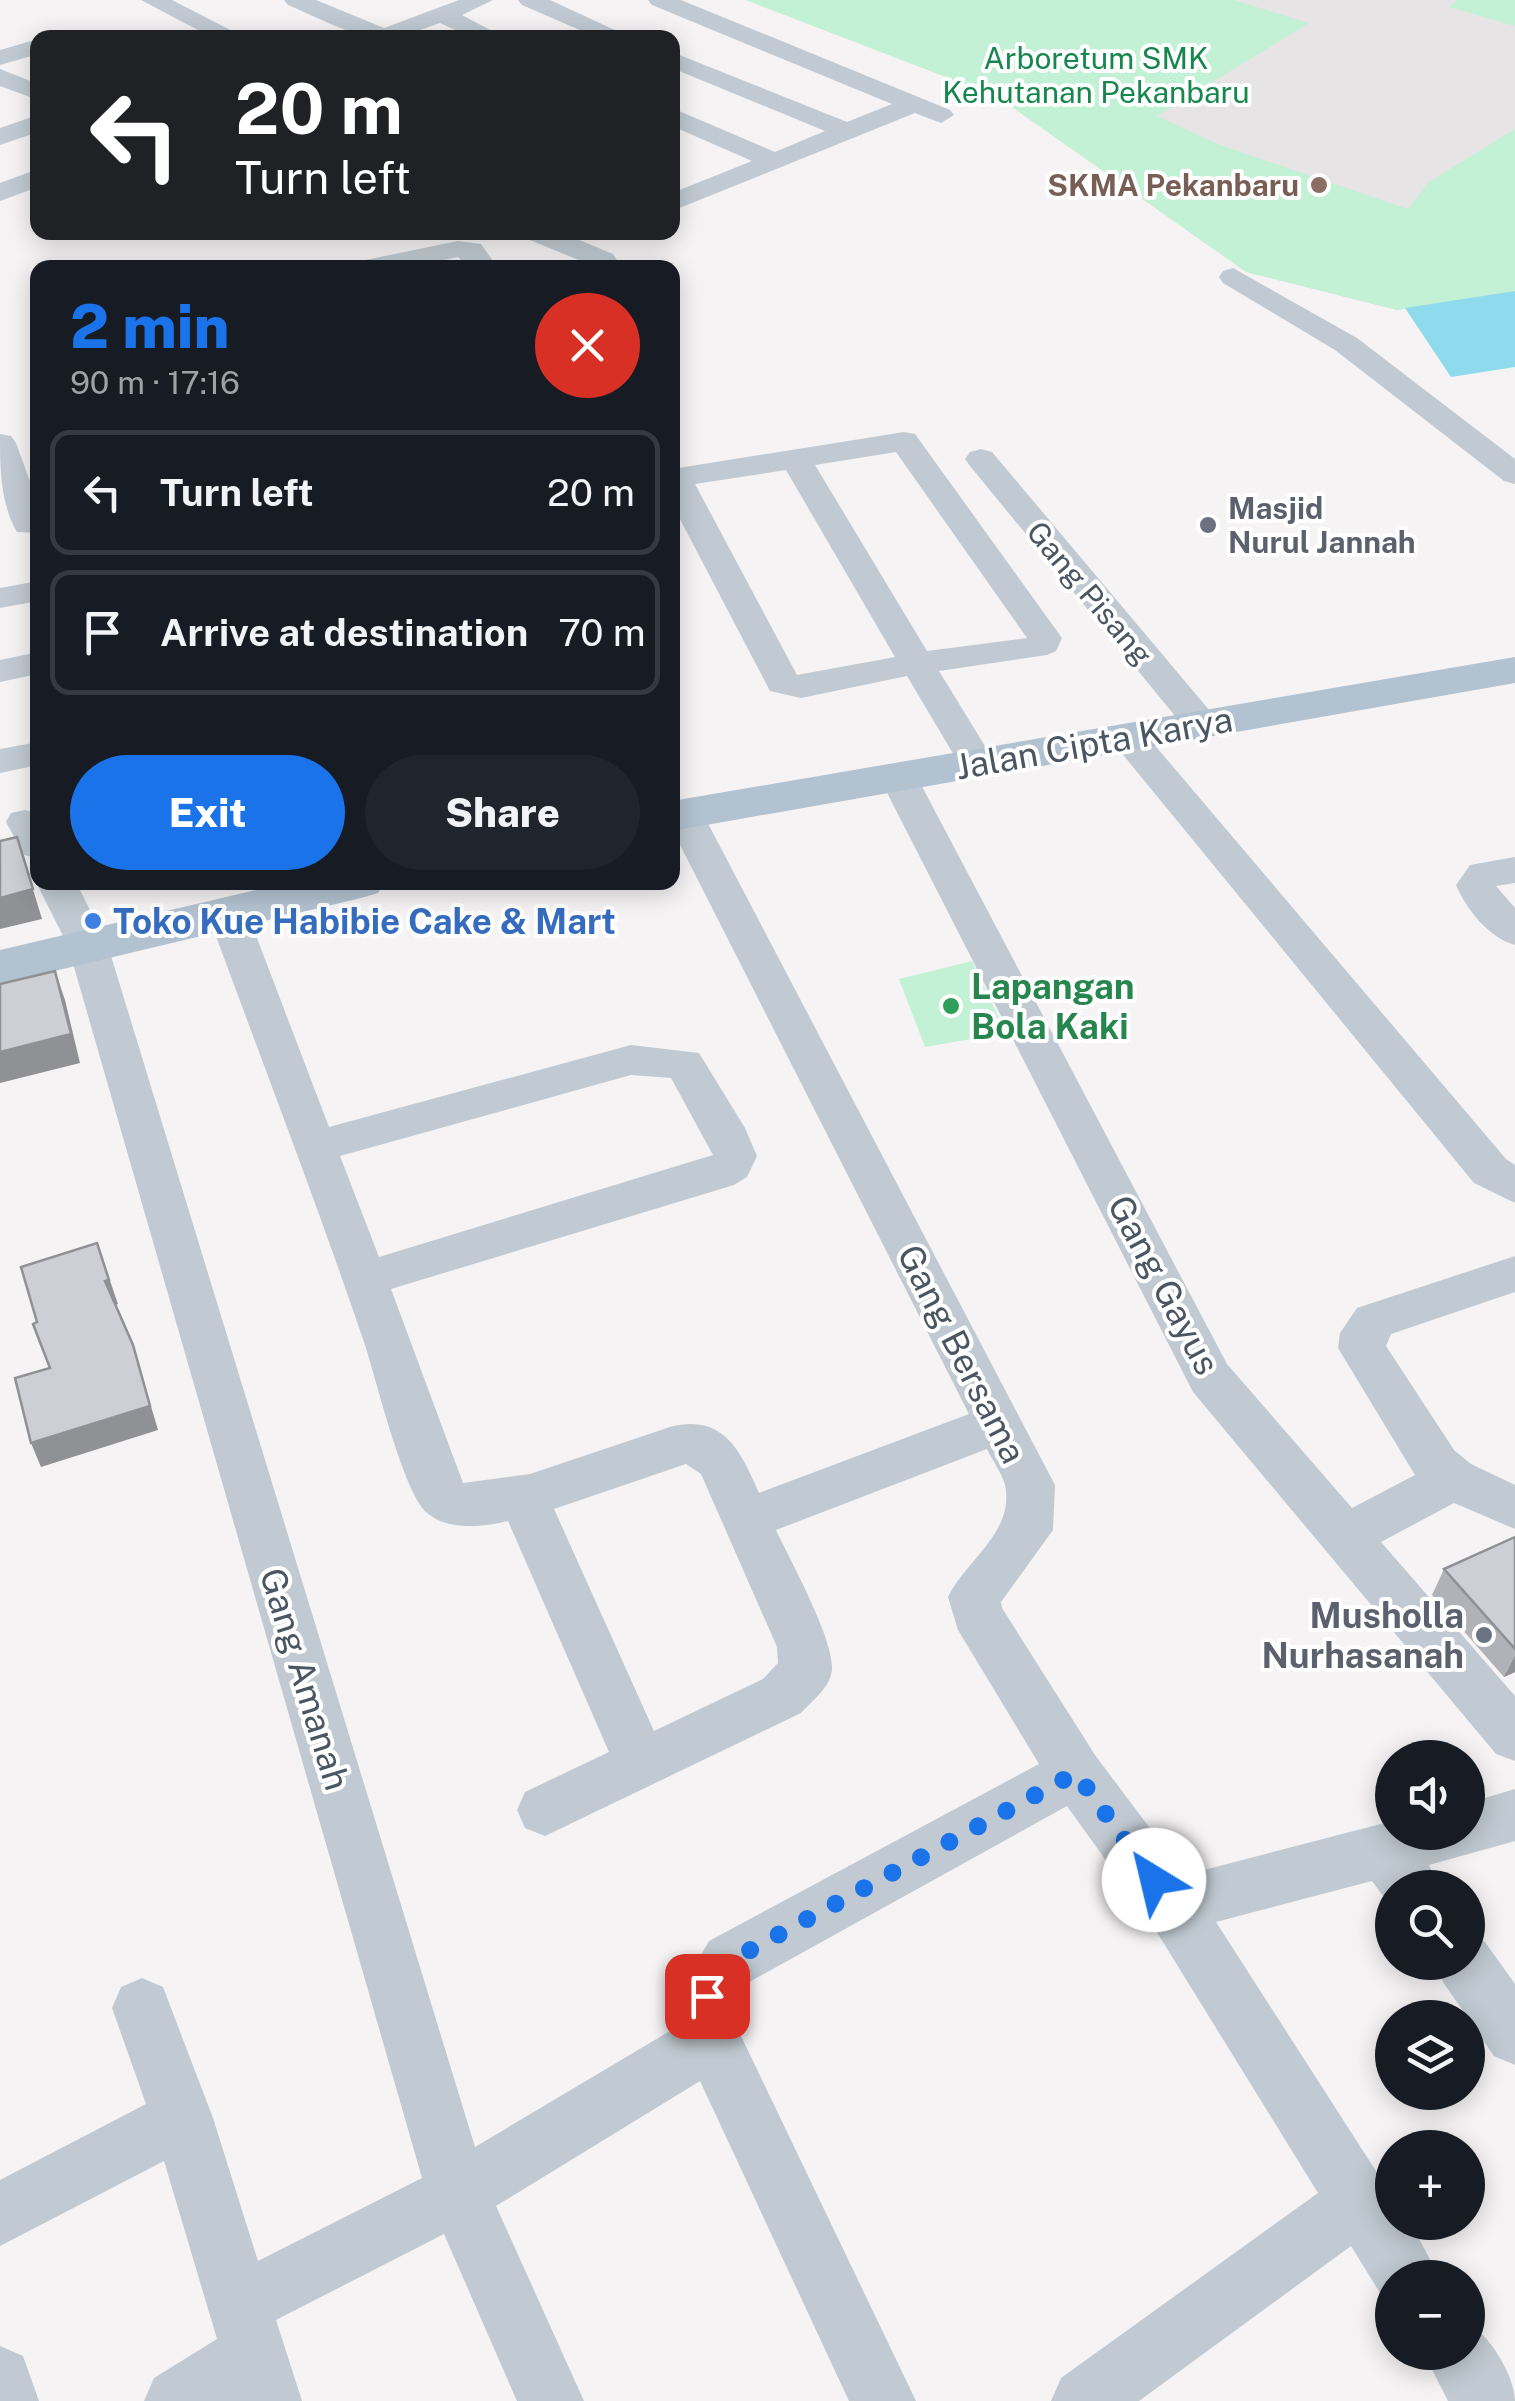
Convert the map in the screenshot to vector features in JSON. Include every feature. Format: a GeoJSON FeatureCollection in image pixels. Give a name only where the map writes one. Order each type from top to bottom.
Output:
{"type":"FeatureCollection","features":[{"type":"Feature","properties":{"kind":"main road","name":"Jalan Cipta Karya"},"geometry":{"type":"LineString","coordinates":[[680,815],[1515,670]]}},
{"type":"Feature","properties":{"kind":"main road"},"geometry":{"type":"LineString","coordinates":[[0,967],[325,890]]}},
{"type":"Feature","properties":{"kind":"street"},"geometry":{"type":"LineString","coordinates":[[154,0],[217,30]]}},
{"type":"Feature","properties":{"kind":"street"},"geometry":{"type":"LineString","coordinates":[[296,0],[367,30]]}},
{"type":"Feature","properties":{"kind":"street"},"geometry":{"type":"LineString","coordinates":[[401,30],[481,0]]}},
{"type":"Feature","properties":{"kind":"street"},"geometry":{"type":"LineString","coordinates":[[530,0],[601,30]]}},
{"type":"Feature","properties":{"kind":"street"},"geometry":{"type":"LineString","coordinates":[[660,0],[940,115]]}},
{"type":"Feature","properties":{"kind":"street"},"geometry":{"type":"LineString","coordinates":[[441,15],[475,30]]}},
{"type":"Feature","properties":{"kind":"street"},"geometry":{"type":"LineString","coordinates":[[0,58],[30,49]]}},
{"type":"Feature","properties":{"kind":"street"},"geometry":{"type":"LineString","coordinates":[[680,85],[784,50]]}},
{"type":"Feature","properties":{"kind":"street"},"geometry":{"type":"LineString","coordinates":[[680,62],[846,131]]}},
{"type":"Feature","properties":{"kind":"street"},"geometry":{"type":"LineString","coordinates":[[0,77],[30,90]]}},
{"type":"Feature","properties":{"kind":"street"},"geometry":{"type":"LineString","coordinates":[[680,200],[915,104]]}},
{"type":"Feature","properties":{"kind":"street"},"geometry":{"type":"LineString","coordinates":[[680,120],[772,160]]}},
{"type":"Feature","properties":{"kind":"street"},"geometry":{"type":"LineString","coordinates":[[0,137],[30,126]]}},
{"type":"Feature","properties":{"kind":"street"},"geometry":{"type":"LineString","coordinates":[[680,140],[703,130]]}},
{"type":"Feature","properties":{"kind":"street"},"geometry":{"type":"LineString","coordinates":[[0,192],[30,180]]}},
{"type":"Feature","properties":{"kind":"street"},"geometry":{"type":"LineString","coordinates":[[558,240],[592,252]]}},
{"type":"Feature","properties":{"kind":"street"},"geometry":{"type":"LineString","coordinates":[[407,260],[458,250],[471,250],[478,260]]}},
{"type":"Feature","properties":{"kind":"street"},"geometry":{"type":"LineString","coordinates":[[1233,278],[1346,344],[1515,474]]}},
{"type":"Feature","properties":{"kind":"street"},"geometry":{"type":"LineString","coordinates":[[0,442],[22,527]]}},
{"type":"Feature","properties":{"kind":"street"},"geometry":{"type":"LineString","coordinates":[[680,477],[893,442],[910,446],[1045,638],[1044,644],[801,687],[783,683],[680,488]]}},
{"type":"Feature","properties":{"kind":"street"},"geometry":{"type":"LineString","coordinates":[[795,458],[976,764]]}},
{"type":"Feature","properties":{"kind":"street","name":"Gang Pisang"},"geometry":{"type":"LineString","coordinates":[[981,459],[1202,724]]}},
{"type":"Feature","properties":{"kind":"street"},"geometry":{"type":"LineString","coordinates":[[0,671],[30,665]]}},
{"type":"Feature","properties":{"kind":"street"},"geometry":{"type":"LineString","coordinates":[[1128,737],[1490,1171],[1515,1186]]}},
{"type":"Feature","properties":{"kind":"street"},"geometry":{"type":"LineString","coordinates":[[0,761],[30,755]]}},
{"type":"Feature","properties":{"kind":"street","name":"Gang Gayus"},"geometry":{"type":"LineString","coordinates":[[898,777],[1210,1378],[1515,1736]]}},
{"type":"Feature","properties":{"kind":"street","name":"Gang Bersama"},"geometry":{"type":"LineString","coordinates":[[680,819],[1030,1486],[1028,1530],[974,1598],[977,1614],[1076,1773],[1173,1906],[1397,2260]]}},
{"type":"Feature","properties":{"kind":"street"},"geometry":{"type":"LineString","coordinates":[[1515,870],[1484,874],[1476,885],[1482,900],[1515,930]]}},
{"type":"Feature","properties":{"kind":"street","name":"Gang Amanah"},"geometry":{"type":"LineString","coordinates":[[60,890],[88,946],[458,2194],[551,2401]]}},
{"type":"Feature","properties":{"kind":"street"},"geometry":{"type":"LineString","coordinates":[[227,912],[437,1489],[449,1502],[468,1506],[523,1497],[690,1442],[704,1446],[720,1461],[803,1646],[806,1671],[782,1696],[546,1810]]}},
{"type":"Feature","properties":{"kind":"street"},"geometry":{"type":"LineString","coordinates":[[314,1147],[632,1060],[661,1059],[684,1064],[729,1139],[735,1156],[731,1165],[718,1173],[364,1280]]}},
{"type":"Feature","properties":{"kind":"street"},"geometry":{"type":"LineString","coordinates":[[1515,1274],[1374,1321],[1364,1333],[1362,1348],[1436,1465],[1453,1479],[1515,1508]]}},
{"type":"Feature","properties":{"kind":"street"},"geometry":{"type":"LineString","coordinates":[[746,1519],[997,1424]]}},
{"type":"Feature","properties":{"kind":"street"},"geometry":{"type":"LineString","coordinates":[[1347,1536],[1453,1479]]}},
{"type":"Feature","properties":{"kind":"street"},"geometry":{"type":"LineString","coordinates":[[523,1497],[642,1763]]}},
{"type":"Feature","properties":{"kind":"street"},"geometry":{"type":"LineString","coordinates":[[883,2401],[712,2040],[707,1996],[730,1961],[1076,1773]]}},
{"type":"Feature","properties":{"kind":"street"},"geometry":{"type":"LineString","coordinates":[[1485,1824],[1515,1816]]}},
{"type":"Feature","properties":{"kind":"street"},"geometry":{"type":"LineString","coordinates":[[1398,1870],[1427,1850]]}},
{"type":"Feature","properties":{"kind":"street"},"geometry":{"type":"LineString","coordinates":[[1173,1906],[1375,1874]]}},
{"type":"Feature","properties":{"kind":"street"},"geometry":{"type":"LineString","coordinates":[[1477,1980],[1515,2035]]}},
{"type":"Feature","properties":{"kind":"street"},"geometry":{"type":"LineString","coordinates":[[142,2008],[182,2118],[255,2353]]}},
{"type":"Feature","properties":{"kind":"street"},"geometry":{"type":"LineString","coordinates":[[177,2401],[255,2353],[458,2194],[712,2040]]}},
{"type":"Feature","properties":{"kind":"street"},"geometry":{"type":"LineString","coordinates":[[0,2214],[182,2118]]}},
{"type":"Feature","properties":{"kind":"street"},"geometry":{"type":"LineString","coordinates":[[1084,2401],[1360,2201]]}},
{"type":"Feature","properties":{"kind":"street"},"geometry":{"type":"LineString","coordinates":[[1467,2370],[1486,2401]]}},
{"type":"Feature","properties":{"kind":"street"},"geometry":{"type":"LineString","coordinates":[[0,2379],[6,2401]]}},
{"type":"Feature","properties":{"kind":"shaded area","name":"Arboretum SMK Kehutanan Pekanbaru"},"geometry":{"type":"Polygon","coordinates":[[[746,0],[1515,0],[1515,291],[1397,310],[1246,272],[998,97],[746,0]]]}},
{"type":"Feature","properties":{"kind":"green space","name":"Arboretum SMK Kehutanan Pekanbaru"},"geometry":{"type":"Polygon","coordinates":[[[746,0],[1234,0],[1309,23],[1157,116],[1220,145],[1408,209],[1429,182],[1515,129],[1515,291],[1397,310],[1246,272],[998,97],[746,0]]]}},
{"type":"Feature","properties":{"kind":"green space"},"geometry":{"type":"Polygon","coordinates":[[[1458,0],[1515,0],[1515,26],[1449,7],[1458,0]]]}},
{"type":"Feature","properties":{"kind":"green space","name":"Lapangan Bola Kaki"},"geometry":{"type":"Polygon","coordinates":[[[972,961],[1006,1033],[925,1047],[899,979],[972,961]]]}},
{"type":"Feature","properties":{"kind":"water"},"geometry":{"type":"Polygon","coordinates":[[[1515,291],[1515,367],[1451,377],[1405,308],[1515,291]]]}},
{"type":"Feature","properties":{"kind":"building"},"geometry":{"type":"Polygon","coordinates":[[[17,837],[30,890],[0,898],[0,841],[17,837]]]}},
{"type":"Feature","properties":{"kind":"building"},"geometry":{"type":"Polygon","coordinates":[[[55,971],[71,1034],[0,1052],[0,984],[55,971]]]}},
{"type":"Feature","properties":{"kind":"building"},"geometry":{"type":"Polygon","coordinates":[[[97,1243],[109,1280],[105,1281],[133,1345],[150,1406],[31,1443],[15,1378],[50,1368],[33,1324],[37,1322],[21,1267],[97,1243]]]}},
{"type":"Feature","properties":{"kind":"building"},"geometry":{"type":"Polygon","coordinates":[[[1515,1537],[1515,1649],[1444,1569],[1515,1537]]]}},
{"type":"Feature","properties":{"kind":"place","name":"SKMA Pekanbaru"},"geometry":{"type":"Point","coordinates":[1319,185]}},
{"type":"Feature","properties":{"kind":"place","name":"Masjid Nurul Jannah"},"geometry":{"type":"Point","coordinates":[1208,525]}},
{"type":"Feature","properties":{"kind":"place","name":"Toko Kue Habibie Cake & Mart"},"geometry":{"type":"Point","coordinates":[93,921]}},
{"type":"Feature","properties":{"kind":"place","name":"Lapangan Bola Kaki"},"geometry":{"type":"Point","coordinates":[951,1006]}},
{"type":"Feature","properties":{"kind":"place","name":"Musholla Nurhasanah"},"geometry":{"type":"Point","coordinates":[1484,1635]}},
{"type":"Feature","properties":{"kind":"route"},"geometry":{"type":"LineString","coordinates":[[707,1996],[730,1961],[1076,1773],[1154,1880]]}}]}
